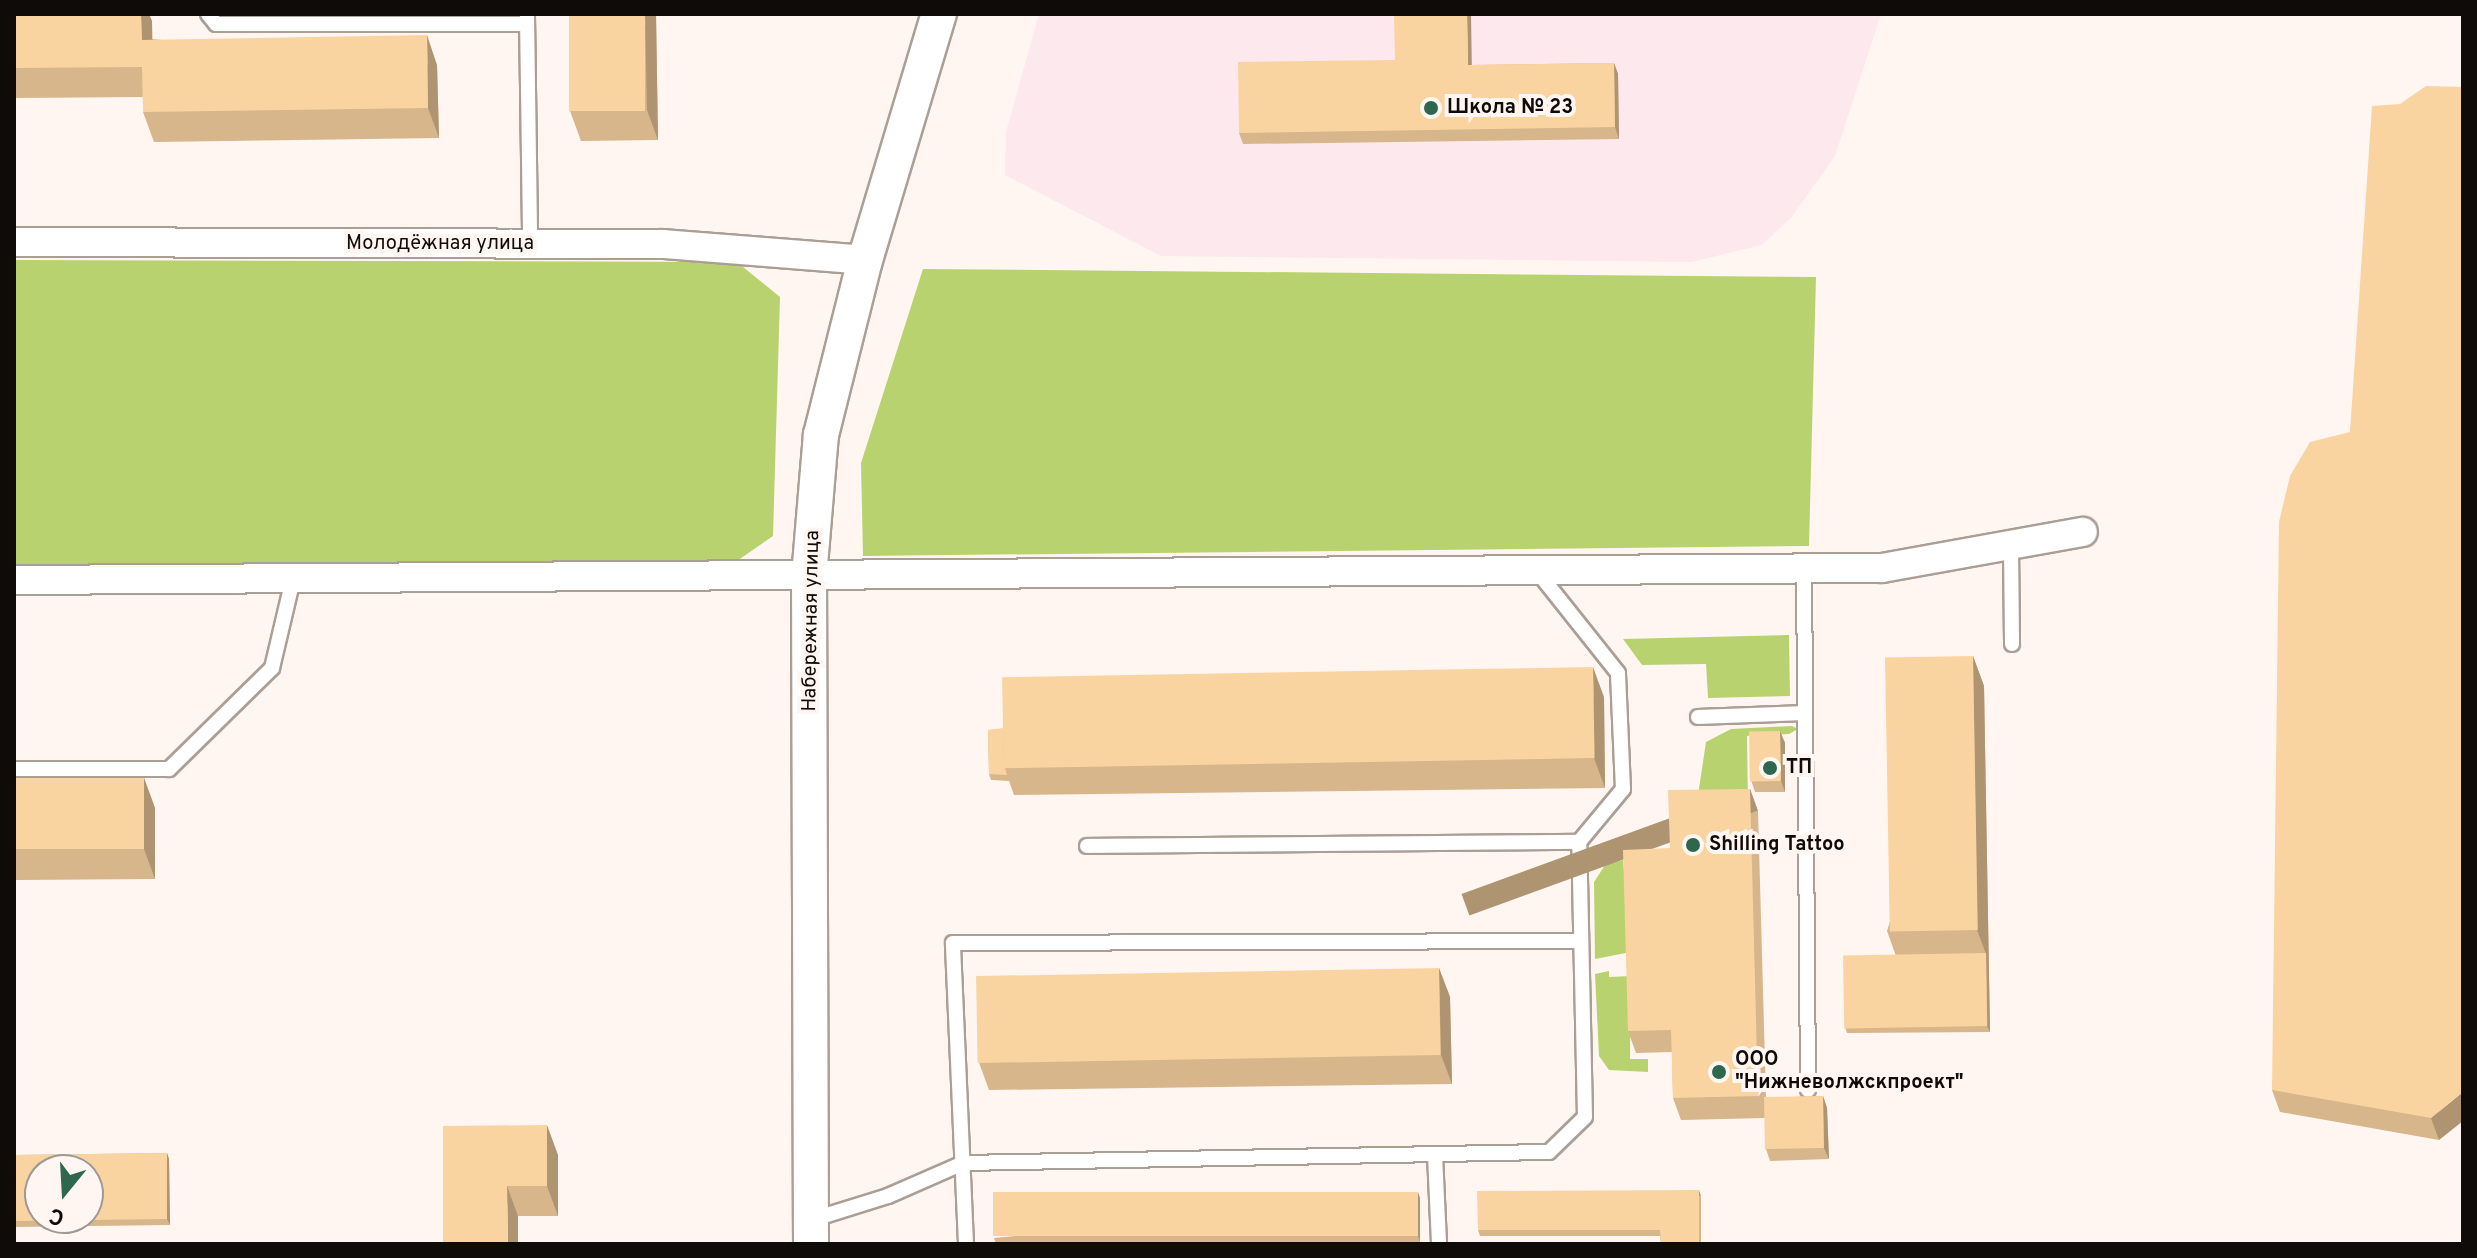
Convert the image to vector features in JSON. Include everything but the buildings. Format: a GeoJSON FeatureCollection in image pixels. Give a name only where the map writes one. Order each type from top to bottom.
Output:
{"type":"FeatureCollection","features":[{"type":"Feature","properties":{"kind":"street","name":"Набережная улица"},"geometry":{"type":"LineString","coordinates":[[811,1232],[809,577],[821,435],[865,260],[939,14]]}},
{"type":"Feature","properties":{"kind":"street","name":"Молодёжная улица"},"geometry":{"type":"LineString","coordinates":[[14,242],[663,244],[865,260]]}},
{"type":"Feature","properties":{"kind":"street"},"geometry":{"type":"LineString","coordinates":[[14,580],[809,577],[1804,566],[1882,568],[2083,532]]}},
{"type":"Feature","properties":{"kind":"lane"},"geometry":{"type":"LineString","coordinates":[[208,14],[216,24],[527,19],[530,244]]}},
{"type":"Feature","properties":{"kind":"lane"},"geometry":{"type":"LineString","coordinates":[[2011,546],[2012,644]]}},
{"type":"Feature","properties":{"kind":"lane"},"geometry":{"type":"LineString","coordinates":[[1804,566],[1808,1090]]}},
{"type":"Feature","properties":{"kind":"lane"},"geometry":{"type":"LineString","coordinates":[[811,1232],[963,1163],[1549,1152],[1585,1117],[1579,842],[1623,789],[1618,673],[1537,571]]}},
{"type":"Feature","properties":{"kind":"lane"},"geometry":{"type":"LineString","coordinates":[[14,769],[169,769],[272,668],[293,579]]}},
{"type":"Feature","properties":{"kind":"lane"},"geometry":{"type":"LineString","coordinates":[[1698,717],[1805,713]]}},
{"type":"Feature","properties":{"kind":"lane"},"geometry":{"type":"LineString","coordinates":[[1087,846],[1579,842]]}},
{"type":"Feature","properties":{"kind":"lane"},"geometry":{"type":"LineString","coordinates":[[966,1244],[953,943],[1580,941]]}},
{"type":"Feature","properties":{"kind":"lane"},"geometry":{"type":"LineString","coordinates":[[1435,1155],[1439,1244]]}},
{"type":"Feature","properties":{"kind":"shaded area"},"geometry":{"type":"Polygon","coordinates":[[[1039,14],[1881,14],[1835,156],[1791,218],[1762,245],[1692,262],[1161,256],[1005,175],[1006,132],[1039,14]]]}},
{"type":"Feature","properties":{"kind":"green space"},"geometry":{"type":"Polygon","coordinates":[[[14,260],[737,262],[780,297],[773,536],[734,563],[14,574],[14,260]]]}},
{"type":"Feature","properties":{"kind":"green space"},"geometry":{"type":"Polygon","coordinates":[[[923,269],[1816,277],[1809,546],[863,556],[861,463],[923,269]]]}},
{"type":"Feature","properties":{"kind":"green space"},"geometry":{"type":"Polygon","coordinates":[[[1789,635],[1790,696],[1708,698],[1706,664],[1642,665],[1623,639],[1789,635]]]}},
{"type":"Feature","properties":{"kind":"green space"},"geometry":{"type":"Polygon","coordinates":[[[1792,726],[1798,729],[1789,734],[1747,736],[1748,802],[1698,795],[1706,742],[1731,729],[1792,726]]]}},
{"type":"Feature","properties":{"kind":"green space"},"geometry":{"type":"Polygon","coordinates":[[[1623,860],[1631,952],[1595,959],[1594,882],[1605,865],[1623,860]]]}},
{"type":"Feature","properties":{"kind":"green space"},"geometry":{"type":"Polygon","coordinates":[[[1609,971],[1609,977],[1631,976],[1630,1059],[1648,1059],[1648,1072],[1609,1070],[1599,1056],[1595,974],[1609,971]]]}},
{"type":"Feature","properties":{"kind":"place","name":"Школа № 23"},"geometry":{"type":"Point","coordinates":[1431,108]}},
{"type":"Feature","properties":{"kind":"place","name":"ТП"},"geometry":{"type":"Point","coordinates":[1770,768]}},
{"type":"Feature","properties":{"kind":"place","name":"Shilling Tattoo"},"geometry":{"type":"Point","coordinates":[1693,845]}},
{"type":"Feature","properties":{"kind":"place","name":"ООО \"Нижневолжскпроект\""},"geometry":{"type":"Point","coordinates":[1719,1072]}}]}
